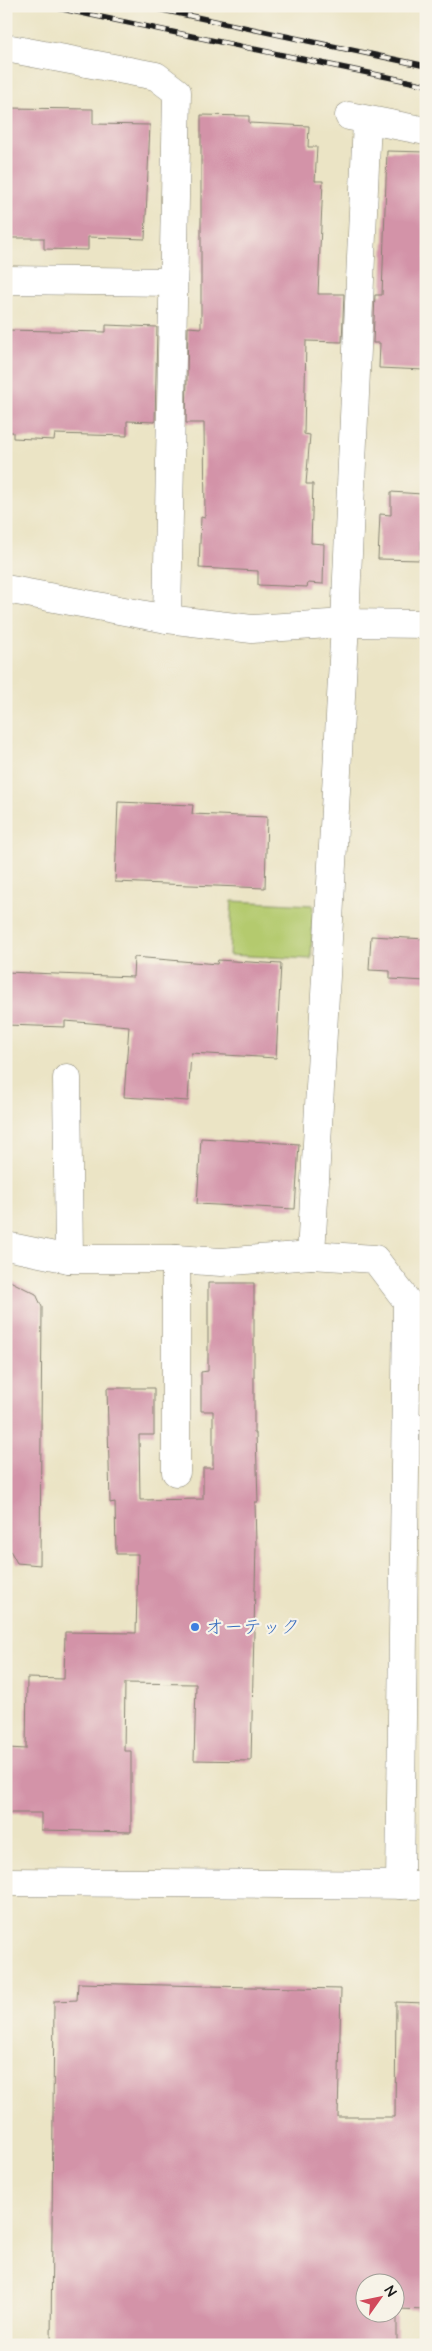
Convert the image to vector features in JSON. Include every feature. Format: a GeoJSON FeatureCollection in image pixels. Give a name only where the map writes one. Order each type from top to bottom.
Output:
{"type":"FeatureCollection","features":[{"type":"Feature","properties":{"kind":"street"},"geometry":{"type":"LineString","coordinates":[[6,48],[156,76],[177,92],[167,619]]}},
{"type":"Feature","properties":{"kind":"street"},"geometry":{"type":"LineString","coordinates":[[311,1255],[345,623],[358,118],[426,131]]}},
{"type":"Feature","properties":{"kind":"street"},"geometry":{"type":"LineString","coordinates":[[6,280],[173,282]]}},
{"type":"Feature","properties":{"kind":"street"},"geometry":{"type":"LineString","coordinates":[[12,589],[167,619],[252,629],[345,623],[426,624]]}},
{"type":"Feature","properties":{"kind":"street"},"geometry":{"type":"LineString","coordinates":[[67,1078],[69,1259]]}},
{"type":"Feature","properties":{"kind":"street"},"geometry":{"type":"LineString","coordinates":[[6,1246],[69,1259],[176,1259],[221,1262],[311,1255],[375,1259],[407,1301],[415,1422],[413,1885],[6,1882]]}},
{"type":"Feature","properties":{"kind":"street"},"geometry":{"type":"LineString","coordinates":[[176,1259],[176,1472]]}},
{"type":"Feature","properties":{"kind":"green space"},"geometry":{"type":"Polygon","coordinates":[[[232,901],[313,905],[311,959],[229,955],[232,901]]]}},
{"type":"Feature","properties":{"kind":"building"},"geometry":{"type":"Polygon","coordinates":[[[6,108],[93,109],[93,124],[150,125],[145,239],[88,237],[88,250],[44,249],[44,238],[6,238],[6,108]]]}},
{"type":"Feature","properties":{"kind":"building"},"geometry":{"type":"Polygon","coordinates":[[[201,115],[249,116],[249,123],[309,126],[308,147],[317,147],[315,181],[323,181],[318,294],[344,294],[342,342],[306,341],[304,434],[310,435],[306,484],[313,484],[311,543],[324,544],[323,584],[308,583],[307,587],[258,585],[258,571],[199,568],[201,517],[205,518],[204,423],[186,423],[188,327],[201,328],[201,115]]]}},
{"type":"Feature","properties":{"kind":"building"},"geometry":{"type":"Polygon","coordinates":[[[387,151],[426,152],[424,370],[379,368],[380,343],[373,343],[375,295],[382,295],[387,151]]]}},
{"type":"Feature","properties":{"kind":"building"},"geometry":{"type":"Polygon","coordinates":[[[106,325],[157,327],[155,422],[127,421],[127,436],[55,434],[54,440],[13,438],[13,432],[7,432],[9,379],[6,379],[6,330],[106,332],[106,325]]]}},
{"type":"Feature","properties":{"kind":"building"},"geometry":{"type":"Polygon","coordinates":[[[391,492],[422,494],[421,560],[378,559],[380,514],[391,515],[391,492]]]}},
{"type":"Feature","properties":{"kind":"building"},"geometry":{"type":"Polygon","coordinates":[[[118,802],[193,805],[192,814],[267,817],[265,888],[115,882],[118,802]]]}},
{"type":"Feature","properties":{"kind":"building"},"geometry":{"type":"Polygon","coordinates":[[[371,936],[426,939],[426,981],[390,979],[390,971],[369,970],[371,936]]]}},
{"type":"Feature","properties":{"kind":"building"},"geometry":{"type":"Polygon","coordinates":[[[134,957],[217,964],[218,960],[281,964],[276,1058],[191,1053],[188,1101],[124,1097],[129,1026],[65,1021],[65,1027],[6,1025],[6,972],[133,977],[134,957]]]}},
{"type":"Feature","properties":{"kind":"building"},"geometry":{"type":"Polygon","coordinates":[[[201,1138],[299,1144],[295,1209],[197,1204],[201,1138]]]}},
{"type":"Feature","properties":{"kind":"building"},"geometry":{"type":"Polygon","coordinates":[[[6,1279],[36,1294],[42,1307],[40,1565],[17,1563],[6,1543],[6,1279]]]}},
{"type":"Feature","properties":{"kind":"building"},"geometry":{"type":"Polygon","coordinates":[[[208,1283],[254,1283],[254,1433],[256,1433],[258,1502],[255,1502],[256,1544],[251,1761],[194,1760],[196,1684],[125,1683],[124,1751],[131,1751],[131,1832],[41,1830],[41,1813],[8,1813],[8,1748],[26,1749],[27,1678],[64,1679],[65,1632],[136,1633],[138,1554],[116,1554],[115,1502],[110,1503],[107,1388],[154,1388],[154,1435],[139,1435],[140,1500],[203,1499],[203,1468],[213,1468],[213,1411],[201,1411],[201,1372],[208,1371],[208,1283]]]}},
{"type":"Feature","properties":{"kind":"building"},"geometry":{"type":"Polygon","coordinates":[[[78,1983],[341,1989],[338,2117],[395,2117],[396,2002],[426,2003],[426,2310],[404,2309],[404,2274],[354,2274],[354,2324],[397,2324],[397,2345],[51,2345],[54,2001],[77,2000],[78,1983]]]}},
{"type":"Feature","properties":{"kind":"railway"},"geometry":{"type":"LineString","coordinates":[[48,6],[426,85]]}},
{"type":"Feature","properties":{"kind":"railway"},"geometry":{"type":"LineString","coordinates":[[144,6],[426,66]]}},
{"type":"Feature","properties":{"kind":"place","name":"オーテック"},"geometry":{"type":"Point","coordinates":[195,1627]}}]}
